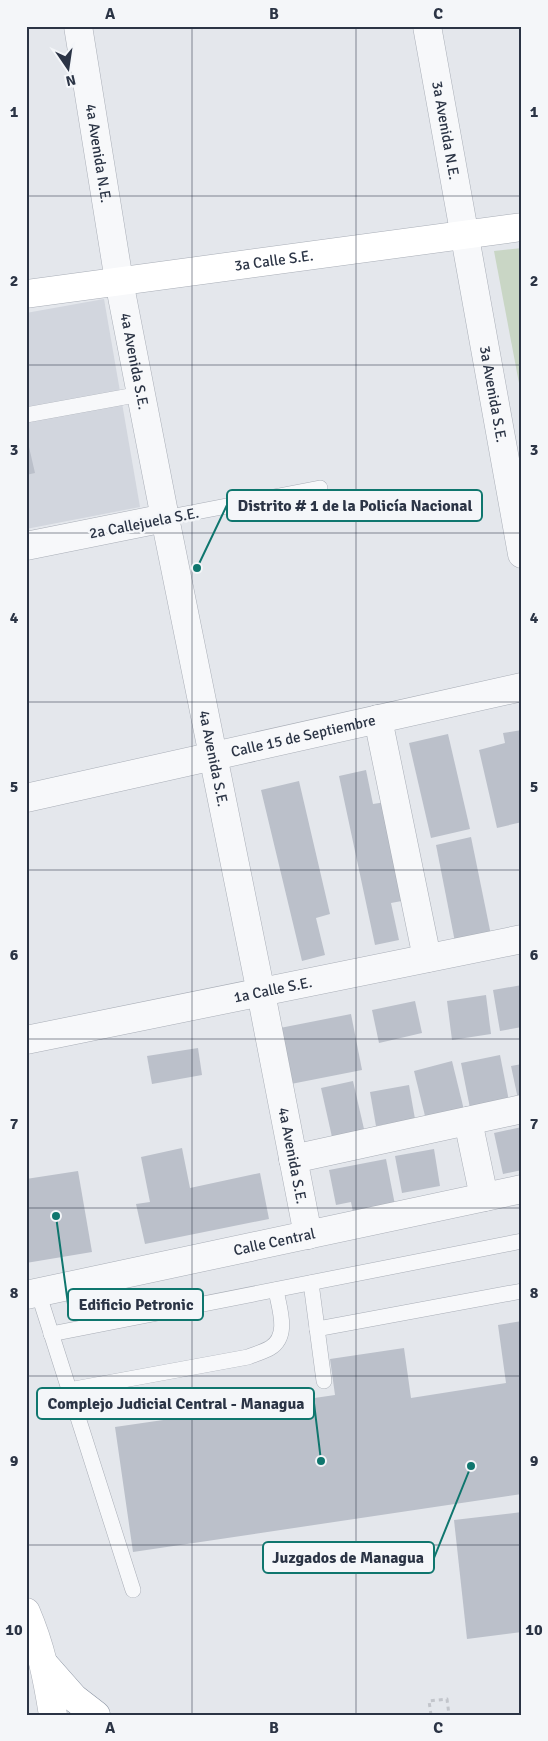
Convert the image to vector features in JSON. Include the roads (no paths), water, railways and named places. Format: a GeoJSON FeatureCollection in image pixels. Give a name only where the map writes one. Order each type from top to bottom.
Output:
{"type":"FeatureCollection","features":[{"type":"Feature","properties":{"kind":"main road","name":"3a Calle S.E."},"geometry":{"type":"LineString","coordinates":[[26,294],[522,227]]}},
{"type":"Feature","properties":{"kind":"main road"},"geometry":{"type":"LineString","coordinates":[[26,1612],[35,1633],[44,1664],[53,1715]]}},
{"type":"Feature","properties":{"kind":"main road"},"geometry":{"type":"LineString","coordinates":[[44,1664],[74,1698],[96,1715]]}},
{"type":"Feature","properties":{"kind":"street","name":"4a Avenida N.E."},"geometry":{"type":"LineString","coordinates":[[78,26],[119,281]]}},
{"type":"Feature","properties":{"kind":"street","name":"3a Avenida N.E."},"geometry":{"type":"LineString","coordinates":[[427,26],[465,234]]}},
{"type":"Feature","properties":{"kind":"street","name":"3a Avenida S.E."},"geometry":{"type":"LineString","coordinates":[[465,234],[522,554]]}},
{"type":"Feature","properties":{"kind":"street","name":"4a Avenida S.E."},"geometry":{"type":"LineString","coordinates":[[119,281],[308,1235]]}},
{"type":"Feature","properties":{"kind":"street","name":"2a Callejuela S.E."},"geometry":{"type":"LineString","coordinates":[[26,546],[165,518]]}},
{"type":"Feature","properties":{"kind":"street","name":"Calle 15 de Septiembre"},"geometry":{"type":"LineString","coordinates":[[26,798],[522,687]]}},
{"type":"Feature","properties":{"kind":"street"},"geometry":{"type":"LineString","coordinates":[[378,719],[427,958]]}},
{"type":"Feature","properties":{"kind":"street","name":"1a Calle S.E."},"geometry":{"type":"LineString","coordinates":[[26,1040],[522,939]]}},
{"type":"Feature","properties":{"kind":"street"},"geometry":{"type":"LineString","coordinates":[[293,1159],[522,1110]]}},
{"type":"Feature","properties":{"kind":"street"},"geometry":{"type":"LineString","coordinates":[[468,1121],[484,1197]]}},
{"type":"Feature","properties":{"kind":"street","name":"Calle Central"},"geometry":{"type":"LineString","coordinates":[[32,1294],[522,1189]]}},
{"type":"Feature","properties":{"kind":"lane"},"geometry":{"type":"LineString","coordinates":[[26,415],[141,394]]}},
{"type":"Feature","properties":{"kind":"lane","name":"2a Callejuela S.E."},"geometry":{"type":"LineString","coordinates":[[165,518],[320,488]]}},
{"type":"Feature","properties":{"kind":"lane"},"geometry":{"type":"LineString","coordinates":[[51,1334],[522,1241]]}},
{"type":"Feature","properties":{"kind":"lane"},"geometry":{"type":"LineString","coordinates":[[311,1283],[324,1381]]}},
{"type":"Feature","properties":{"kind":"lane"},"geometry":{"type":"LineString","coordinates":[[69,1390],[248,1357],[271,1348],[279,1339],[283,1327],[276,1290]]}},
{"type":"Feature","properties":{"kind":"lane"},"geometry":{"type":"LineString","coordinates":[[317,1330],[522,1291]]}},
{"type":"Feature","properties":{"kind":"lane"},"geometry":{"type":"LineString","coordinates":[[32,1294],[51,1334],[133,1590]]}},
{"type":"Feature","properties":{"kind":"place","name":"Distrito # 1 de la Policía Nacional"},"geometry":{"type":"Point","coordinates":[197,568]}},
{"type":"Feature","properties":{"kind":"place","name":"Edificio Petronic"},"geometry":{"type":"Point","coordinates":[56,1216]}},
{"type":"Feature","properties":{"kind":"place","name":"Complejo Judicial Central - Managua"},"geometry":{"type":"Point","coordinates":[321,1461]}},
{"type":"Feature","properties":{"kind":"place","name":"Juzgados de Managua"},"geometry":{"type":"Point","coordinates":[471,1466]}}]}
